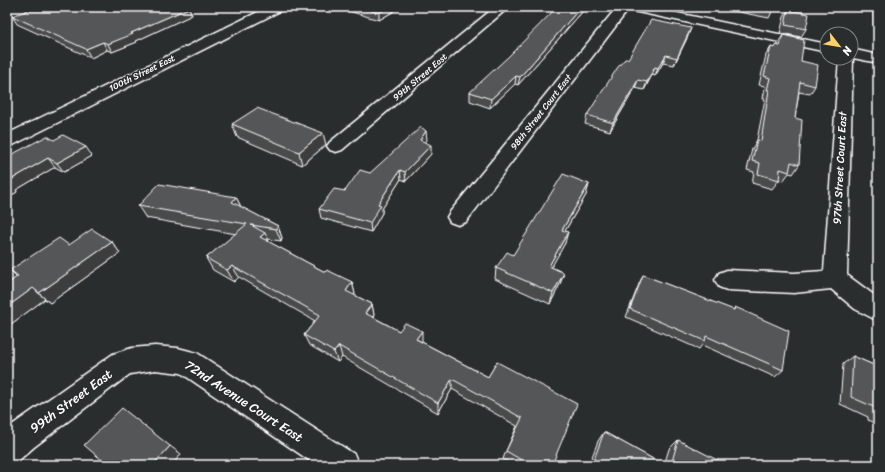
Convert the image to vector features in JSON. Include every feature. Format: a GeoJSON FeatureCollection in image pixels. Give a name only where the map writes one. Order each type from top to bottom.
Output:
{"type":"FeatureCollection","features":[{"type":"Feature","properties":{"kind":"street","name":"100th Street East"},"geometry":{"type":"LineString","coordinates":[[7,141],[278,7]]}},
{"type":"Feature","properties":{"kind":"street","name":"99th Street East"},"geometry":{"type":"LineString","coordinates":[[336,146],[503,7]]}},
{"type":"Feature","properties":{"kind":"street","name":"98th Street Court East"},"geometry":{"type":"LineString","coordinates":[[458,217],[624,7]]}},
{"type":"Feature","properties":{"kind":"street"},"geometry":{"type":"LineString","coordinates":[[630,7],[819,46]]}},
{"type":"Feature","properties":{"kind":"street"},"geometry":{"type":"LineString","coordinates":[[859,55],[878,59]]}},
{"type":"Feature","properties":{"kind":"street","name":"97th Street Court East"},"geometry":{"type":"LineString","coordinates":[[835,279],[846,66]]}},
{"type":"Feature","properties":{"kind":"street"},"geometry":{"type":"LineString","coordinates":[[727,280],[794,283],[835,279],[864,302],[878,310]]}},
{"type":"Feature","properties":{"kind":"street","name":"72nd Avenue Court East"},"geometry":{"type":"LineString","coordinates":[[138,358],[163,357],[187,362],[343,465]]}},
{"type":"Feature","properties":{"kind":"street","name":"99th Street East"},"geometry":{"type":"LineString","coordinates":[[7,450],[23,436],[123,363],[138,358]]}},
{"type":"Feature","properties":{"kind":"building"},"geometry":{"type":"Polygon","coordinates":[[[37,7],[67,7],[76,10],[84,7],[189,8],[108,44],[103,42],[86,49],[12,16],[37,7]]]}},
{"type":"Feature","properties":{"kind":"building"},"geometry":{"type":"Polygon","coordinates":[[[359,7],[388,7],[379,13],[359,7]]]}},
{"type":"Feature","properties":{"kind":"building"},"geometry":{"type":"Polygon","coordinates":[[[557,7],[581,7],[520,77],[516,76],[491,99],[470,92],[509,56],[557,7]]]}},
{"type":"Feature","properties":{"kind":"building"},"geometry":{"type":"Polygon","coordinates":[[[756,7],[774,7],[773,10],[756,7]]]}},
{"type":"Feature","properties":{"kind":"building"},"geometry":{"type":"Polygon","coordinates":[[[788,10],[809,14],[806,29],[785,25],[788,10]]]}},
{"type":"Feature","properties":{"kind":"building"},"geometry":{"type":"Polygon","coordinates":[[[651,20],[691,28],[677,58],[666,55],[658,68],[655,67],[647,82],[638,80],[613,123],[587,115],[618,67],[625,59],[628,59],[651,20]]]}},
{"type":"Feature","properties":{"kind":"building"},"geometry":{"type":"Polygon","coordinates":[[[783,35],[804,40],[801,61],[818,65],[815,86],[800,82],[795,118],[802,120],[799,165],[791,162],[789,172],[780,169],[779,180],[758,174],[760,163],[752,161],[757,140],[761,141],[769,90],[767,90],[770,78],[764,76],[771,47],[775,48],[776,45],[780,46],[783,35]]]}},
{"type":"Feature","properties":{"kind":"building"},"geometry":{"type":"Polygon","coordinates":[[[257,108],[323,133],[299,152],[232,124],[257,108]]]}},
{"type":"Feature","properties":{"kind":"building"},"geometry":{"type":"Polygon","coordinates":[[[421,127],[426,131],[420,140],[431,145],[405,172],[400,170],[378,204],[381,205],[370,223],[319,209],[334,189],[345,191],[360,170],[370,173],[421,127]]]}},
{"type":"Feature","properties":{"kind":"building"},"geometry":{"type":"Polygon","coordinates":[[[63,135],[86,147],[57,163],[48,158],[7,182],[7,157],[47,136],[54,140],[63,135]]]}},
{"type":"Feature","properties":{"kind":"building"},"geometry":{"type":"Polygon","coordinates":[[[563,174],[589,184],[562,230],[568,232],[549,266],[564,273],[553,293],[496,268],[507,252],[513,255],[563,174]]]}},
{"type":"Feature","properties":{"kind":"building"},"geometry":{"type":"Polygon","coordinates":[[[159,184],[236,197],[232,202],[278,226],[276,229],[251,225],[265,233],[260,237],[325,272],[327,270],[352,282],[346,291],[372,304],[365,313],[399,331],[405,323],[422,331],[416,339],[488,377],[497,362],[577,404],[552,465],[530,465],[506,451],[522,418],[452,379],[438,403],[339,346],[334,352],[304,335],[320,315],[232,266],[227,270],[206,258],[247,224],[138,206],[159,184]]]}},
{"type":"Feature","properties":{"kind":"building"},"geometry":{"type":"Polygon","coordinates":[[[92,229],[112,242],[39,293],[33,288],[7,307],[7,284],[18,276],[10,270],[59,238],[69,245],[92,229]]]}},
{"type":"Feature","properties":{"kind":"building"},"geometry":{"type":"Polygon","coordinates":[[[643,275],[734,310],[735,307],[789,331],[783,370],[706,336],[705,341],[630,309],[643,275]]]}},
{"type":"Feature","properties":{"kind":"building"},"geometry":{"type":"Polygon","coordinates":[[[853,356],[878,367],[878,409],[851,397],[853,356]]]}},
{"type":"Feature","properties":{"kind":"building"},"geometry":{"type":"Polygon","coordinates":[[[122,408],[170,446],[153,465],[100,465],[103,461],[84,445],[122,408]]]}},
{"type":"Feature","properties":{"kind":"building"},"geometry":{"type":"Polygon","coordinates":[[[604,432],[664,465],[592,465],[604,432]]]}},
{"type":"Feature","properties":{"kind":"building"},"geometry":{"type":"Polygon","coordinates":[[[678,440],[725,464],[725,465],[671,465],[678,440]]]}}]}
